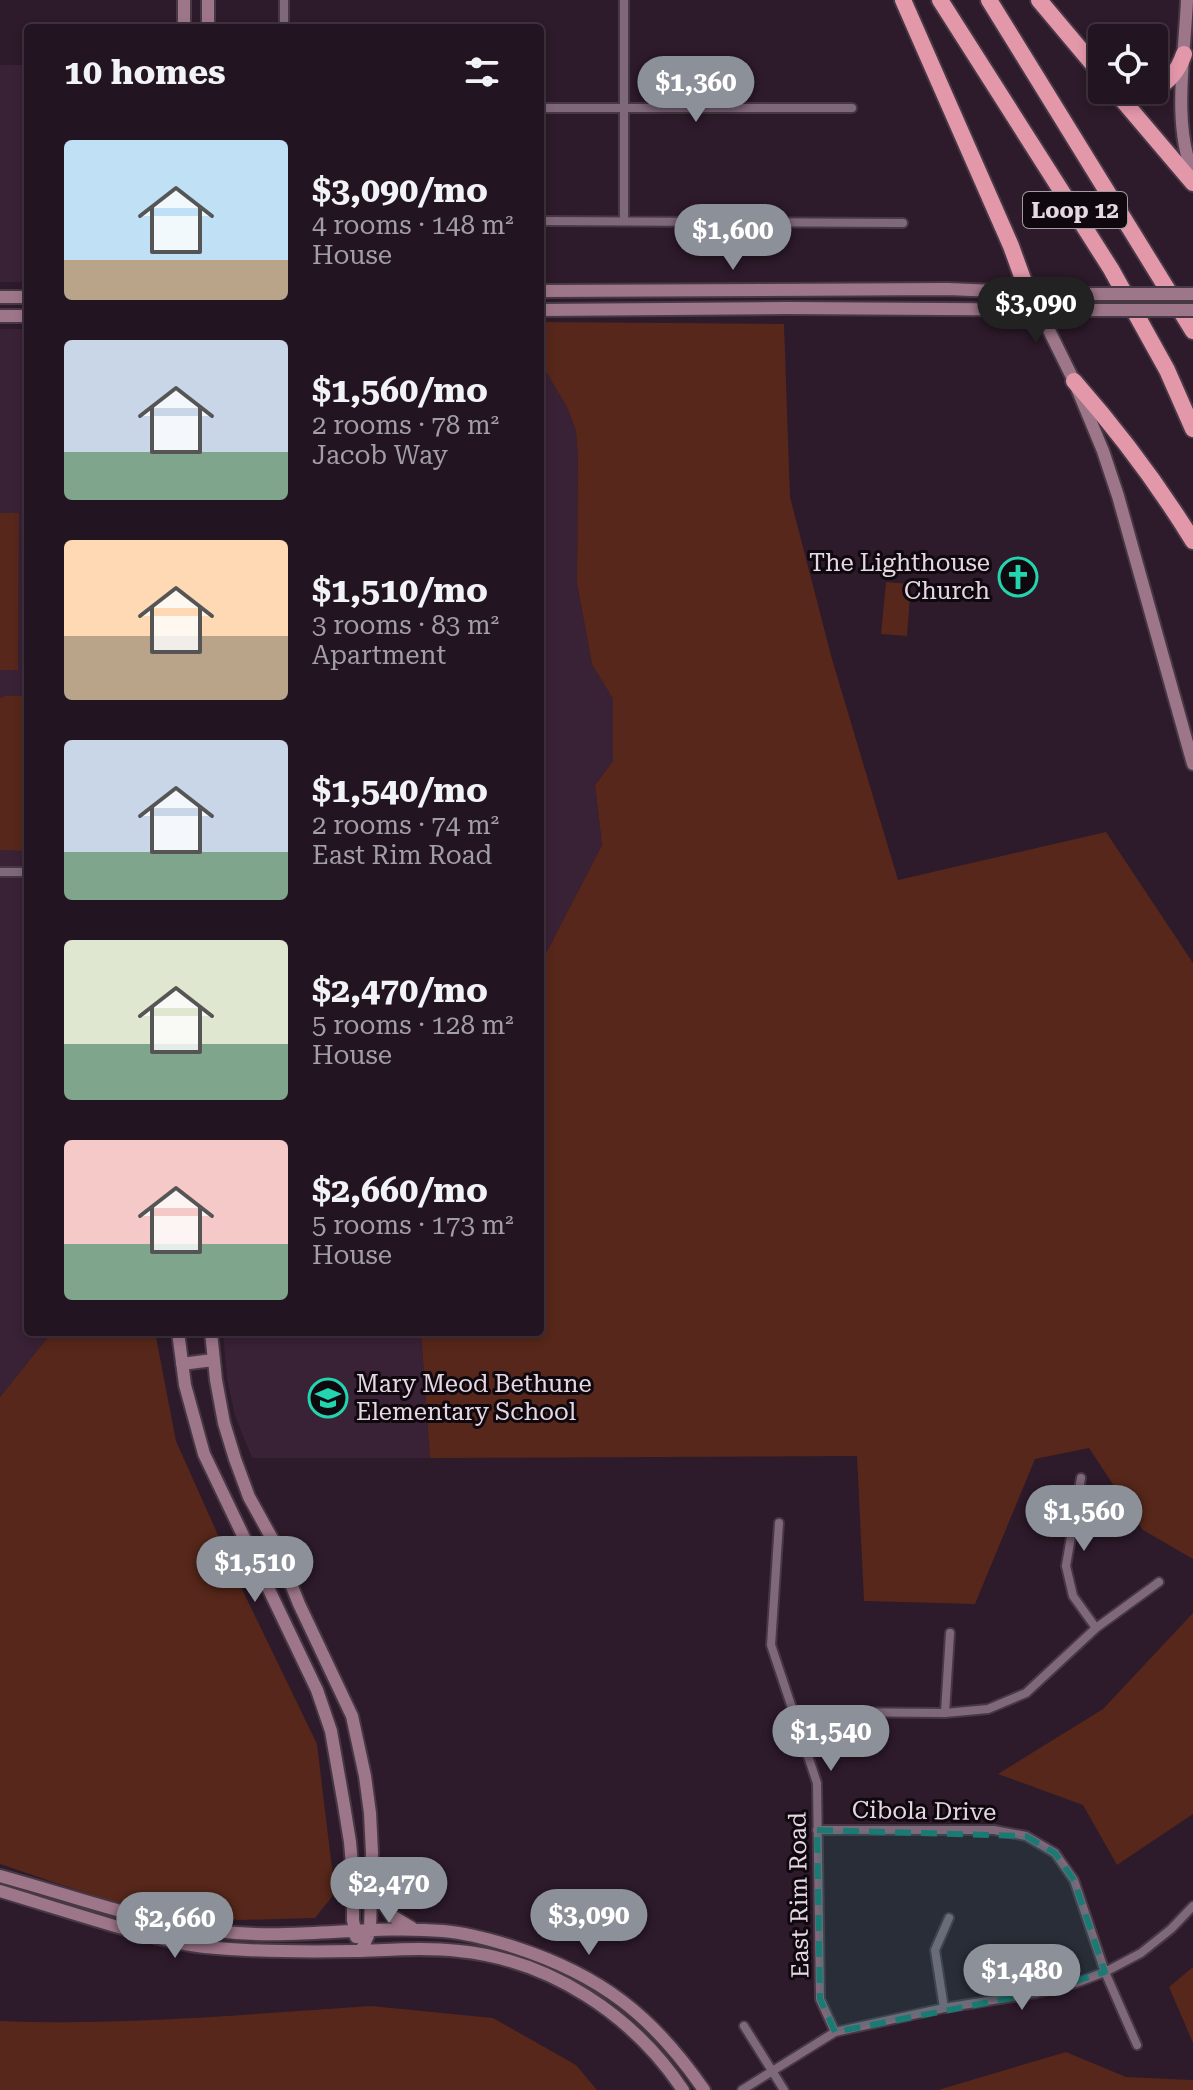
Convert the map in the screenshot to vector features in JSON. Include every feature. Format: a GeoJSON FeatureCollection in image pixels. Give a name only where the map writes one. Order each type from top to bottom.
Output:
{"type":"FeatureCollection","features":[{"type":"Feature","properties":{"kind":"highway"},"geometry":{"type":"LineString","coordinates":[[903,0],[1011,246],[1028,293]]}},
{"type":"Feature","properties":{"kind":"highway","name":"Loop 12"},"geometry":{"type":"LineString","coordinates":[[940,0],[1111,269],[1167,370],[1193,429]]}},
{"type":"Feature","properties":{"kind":"highway","name":"Loop 12"},"geometry":{"type":"LineString","coordinates":[[989,0],[1193,331]]}},
{"type":"Feature","properties":{"kind":"highway"},"geometry":{"type":"LineString","coordinates":[[1039,0],[1088,58]]}},
{"type":"Feature","properties":{"kind":"highway"},"geometry":{"type":"LineString","coordinates":[[1168,81],[1184,54]]}},
{"type":"Feature","properties":{"kind":"highway"},"geometry":{"type":"LineString","coordinates":[[1126,104],[1193,183]]}},
{"type":"Feature","properties":{"kind":"highway"},"geometry":{"type":"LineString","coordinates":[[1074,381],[1108,419],[1193,541]]}},
{"type":"Feature","properties":{"kind":"main road"},"geometry":{"type":"LineString","coordinates":[[184,0],[184,24]]}},
{"type":"Feature","properties":{"kind":"main road"},"geometry":{"type":"LineString","coordinates":[[208,0],[208,24]]}},
{"type":"Feature","properties":{"kind":"main road"},"geometry":{"type":"LineString","coordinates":[[1187,0],[1182,116],[1184,146],[1193,173]]}},
{"type":"Feature","properties":{"kind":"main road"},"geometry":{"type":"LineString","coordinates":[[786,308],[787,289]]}},
{"type":"Feature","properties":{"kind":"main road"},"geometry":{"type":"LineString","coordinates":[[894,309],[896,289]]}},
{"type":"Feature","properties":{"kind":"main road"},"geometry":{"type":"LineString","coordinates":[[544,291],[948,289],[1068,294],[1193,294]]}},
{"type":"Feature","properties":{"kind":"main road"},"geometry":{"type":"LineString","coordinates":[[1028,293],[1074,381],[1103,451],[1193,764]]}},
{"type":"Feature","properties":{"kind":"main road"},"geometry":{"type":"LineString","coordinates":[[24,297],[2,297],[2,316],[24,316]]}},
{"type":"Feature","properties":{"kind":"main road"},"geometry":{"type":"LineString","coordinates":[[544,310],[1193,310]]}},
{"type":"Feature","properties":{"kind":"main road"},"geometry":{"type":"LineString","coordinates":[[178,1336],[192,1414],[204,1454],[317,1690],[334,1744],[350,1842],[355,1932],[361,1951]]}},
{"type":"Feature","properties":{"kind":"main road"},"geometry":{"type":"LineString","coordinates":[[211,1336],[224,1423],[249,1497],[275,1544],[299,1604],[352,1716],[370,1813],[373,1889],[370,1931],[361,1951]]}},
{"type":"Feature","properties":{"kind":"main road"},"geometry":{"type":"LineString","coordinates":[[182,1364],[213,1360]]}},
{"type":"Feature","properties":{"kind":"main road"},"geometry":{"type":"LineString","coordinates":[[253,1555],[275,1544]]}},
{"type":"Feature","properties":{"kind":"main road"},"geometry":{"type":"LineString","coordinates":[[334,1744],[357,1737]]}},
{"type":"Feature","properties":{"kind":"main road"},"geometry":{"type":"LineString","coordinates":[[0,1876],[175,1925],[238,1933],[445,1931],[539,1955],[576,1971],[615,1994],[659,2032],[704,2090]]}},
{"type":"Feature","properties":{"kind":"main road"},"geometry":{"type":"LineString","coordinates":[[373,1889],[392,1916],[415,1930]]}},
{"type":"Feature","properties":{"kind":"main road"},"geometry":{"type":"LineString","coordinates":[[0,1891],[176,1942],[240,1950],[295,1952],[423,1949],[461,1951],[501,1959],[568,1984],[618,2017],[648,2045],[683,2090]]}},
{"type":"Feature","properties":{"kind":"main road"},"geometry":{"type":"LineString","coordinates":[[295,1933],[295,1952]]}},
{"type":"Feature","properties":{"kind":"street"},"geometry":{"type":"LineString","coordinates":[[284,0],[284,24]]}},
{"type":"Feature","properties":{"kind":"street"},"geometry":{"type":"LineString","coordinates":[[624,0],[624,221]]}},
{"type":"Feature","properties":{"kind":"street"},"geometry":{"type":"LineString","coordinates":[[544,108],[852,108]]}},
{"type":"Feature","properties":{"kind":"street"},"geometry":{"type":"LineString","coordinates":[[544,221],[903,223]]}},
{"type":"Feature","properties":{"kind":"street"},"geometry":{"type":"LineString","coordinates":[[0,872],[24,872]]}},
{"type":"Feature","properties":{"kind":"street"},"geometry":{"type":"LineString","coordinates":[[1081,1478],[1066,1566],[1073,1596],[1096,1628]]}},
{"type":"Feature","properties":{"kind":"street","name":"East Rim Road"},"geometry":{"type":"LineString","coordinates":[[779,1523],[771,1645],[817,1783],[820,1999],[835,2032]]}},
{"type":"Feature","properties":{"kind":"street"},"geometry":{"type":"LineString","coordinates":[[796,1719],[829,1712],[945,1713],[988,1709],[1026,1693],[1096,1628],[1159,1582]]}},
{"type":"Feature","properties":{"kind":"street"},"geometry":{"type":"LineString","coordinates":[[945,1713],[950,1633]]}},
{"type":"Feature","properties":{"kind":"street","name":"Cibola Drive"},"geometry":{"type":"LineString","coordinates":[[817,1830],[994,1830],[1026,1836],[1055,1853],[1074,1880],[1105,1972],[1137,2045]]}},
{"type":"Feature","properties":{"kind":"street"},"geometry":{"type":"LineString","coordinates":[[742,2090],[835,2032],[944,2008],[1037,1993],[1105,1972],[1141,1953],[1193,1906]]}},
{"type":"Feature","properties":{"kind":"street"},"geometry":{"type":"LineString","coordinates":[[944,2008],[935,1950],[949,1918]]}},
{"type":"Feature","properties":{"kind":"street"},"geometry":{"type":"LineString","coordinates":[[744,2026],[784,2090]]}},
{"type":"Feature","properties":{"kind":"highlighted area"},"geometry":{"type":"Polygon","coordinates":[[[817,1830],[1026,1836],[1055,1853],[1074,1880],[1105,1972],[1037,1993],[835,2032],[820,1999],[817,1830]]]}},
{"type":"Feature","properties":{"kind":"shaded area"},"geometry":{"type":"Polygon","coordinates":[[[0,65],[24,65],[24,282],[0,282],[0,65]]]}},
{"type":"Feature","properties":{"kind":"shaded area"},"geometry":{"type":"Polygon","coordinates":[[[544,322],[784,324],[790,497],[832,659],[898,880],[1106,832],[1193,963],[1193,1559],[1143,1530],[1089,1448],[1035,1459],[975,1604],[864,1601],[857,1456],[430,1458],[421,1336],[544,1336],[544,957],[602,845],[595,785],[613,761],[613,699],[592,664],[577,584],[578,457],[576,431],[567,407],[544,369],[544,322]]]}},
{"type":"Feature","properties":{"kind":"shaded area"},"geometry":{"type":"Polygon","coordinates":[[[0,329],[24,329],[24,1336],[49,1336],[0,1397],[0,329]]]}},
{"type":"Feature","properties":{"kind":"shaded area"},"geometry":{"type":"Polygon","coordinates":[[[544,369],[567,407],[576,431],[577,585],[592,663],[613,699],[613,761],[595,785],[602,845],[544,957],[544,369]]]}},
{"type":"Feature","properties":{"kind":"shaded area"},"geometry":{"type":"Polygon","coordinates":[[[0,513],[19,513],[18,670],[0,670],[0,513]]]}},
{"type":"Feature","properties":{"kind":"shaded area"},"geometry":{"type":"Polygon","coordinates":[[[886,582],[911,584],[907,636],[881,634],[886,582]]]}},
{"type":"Feature","properties":{"kind":"shaded area"},"geometry":{"type":"Polygon","coordinates":[[[24,696],[24,851],[0,850],[0,698],[24,696]]]}},
{"type":"Feature","properties":{"kind":"shaded area"},"geometry":{"type":"Polygon","coordinates":[[[49,1336],[156,1336],[176,1441],[243,1591],[317,1744],[335,1893],[315,1918],[242,1920],[132,1909],[0,1864],[0,1397],[49,1336]]]}},
{"type":"Feature","properties":{"kind":"shaded area","name":"Mary Meod Bethune Elementary School"},"geometry":{"type":"Polygon","coordinates":[[[223,1336],[421,1336],[430,1458],[252,1458],[235,1416],[227,1379],[223,1336]]]}},
{"type":"Feature","properties":{"kind":"shaded area"},"geometry":{"type":"Polygon","coordinates":[[[1193,1613],[1193,1814],[1117,1865],[1083,1805],[998,1774],[1103,1709],[1193,1613]]]}},
{"type":"Feature","properties":{"kind":"shaded area"},"geometry":{"type":"Polygon","coordinates":[[[1193,1967],[1193,2043],[1169,1987],[1193,1967]]]}},
{"type":"Feature","properties":{"kind":"shaded area"},"geometry":{"type":"Polygon","coordinates":[[[371,2006],[493,2018],[576,2065],[597,2090],[0,2090],[0,2021],[139,2021],[371,2006]]]}},
{"type":"Feature","properties":{"kind":"shaded area"},"geometry":{"type":"Polygon","coordinates":[[[1066,2052],[1126,2077],[1193,2080],[1193,2090],[938,2090],[1066,2052]]]}},
{"type":"Feature","properties":{"kind":"place","name":"The Lighthouse Church"},"geometry":{"type":"Point","coordinates":[1018,577]}},
{"type":"Feature","properties":{"kind":"place","name":"Mary Meod Bethune Elementary School"},"geometry":{"type":"Point","coordinates":[328,1398]}}]}
